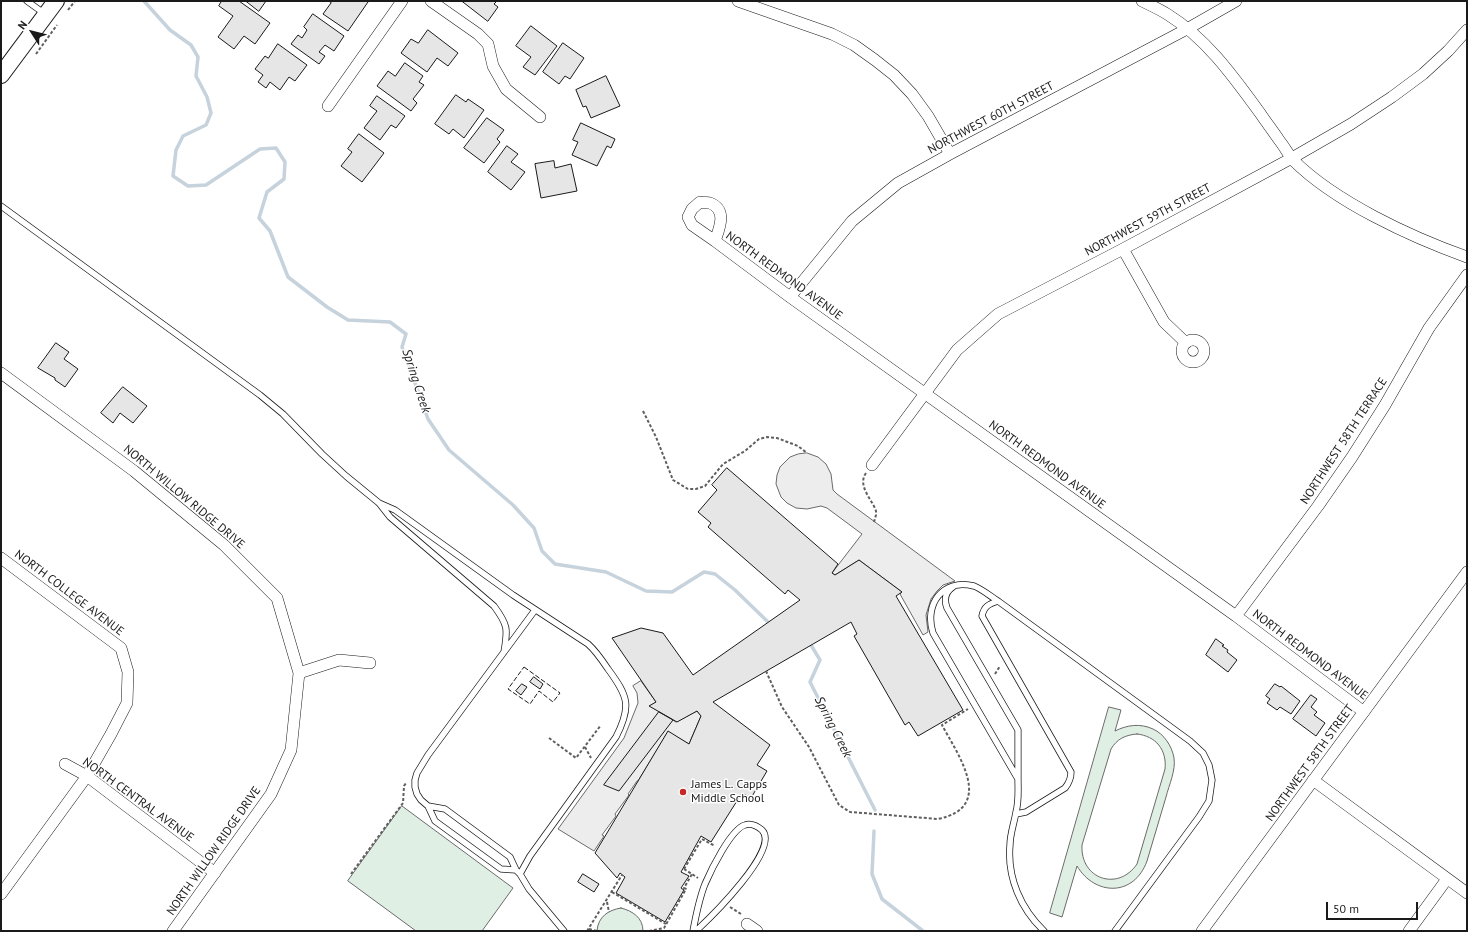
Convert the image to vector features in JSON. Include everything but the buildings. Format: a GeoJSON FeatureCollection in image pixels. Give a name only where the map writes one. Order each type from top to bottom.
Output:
{"type":"FeatureCollection","features":[{"type":"Feature","properties":{"kind":"main road"},"geometry":{"type":"LineString","coordinates":[[1,75],[52,20],[61,7]]}},
{"type":"Feature","properties":{"kind":"street"},"geometry":{"type":"LineString","coordinates":[[328,106],[402,1]]}},
{"type":"Feature","properties":{"kind":"street"},"geometry":{"type":"LineString","coordinates":[[431,1],[478,34],[488,44],[493,66],[506,89],[540,117]]}},
{"type":"Feature","properties":{"kind":"street"},"geometry":{"type":"LineString","coordinates":[[738,1],[832,34],[854,45],[876,60],[894,75],[912,94],[928,116],[950,154]]}},
{"type":"Feature","properties":{"kind":"street"},"geometry":{"type":"LineString","coordinates":[[1142,1],[1166,14],[1187,29],[1212,52],[1235,79],[1292,158],[1311,176],[1334,193],[1402,230],[1447,250],[1467,257]]}},
{"type":"Feature","properties":{"kind":"street","name":"NORTHWEST 60TH STREET"},"geometry":{"type":"LineString","coordinates":[[790,298],[852,221],[898,183],[1187,29],[1236,1]]}},
{"type":"Feature","properties":{"kind":"street","name":"NORTHWEST 59TH STREET"},"geometry":{"type":"LineString","coordinates":[[872,464],[957,350],[998,314],[1123,249],[1352,124],[1423,74],[1448,51],[1467,30]]}},
{"type":"Feature","properties":{"kind":"street","name":"NORTH REDMOND AVENUE"},"geometry":{"type":"LineString","coordinates":[[715,241],[790,298],[1236,616],[1364,712]]}},
{"type":"Feature","properties":{"kind":"street"},"geometry":{"type":"LineString","coordinates":[[1123,249],[1164,322],[1186,343]]}},
{"type":"Feature","properties":{"kind":"street","name":"NORTHWEST 58TH TERRACE"},"geometry":{"type":"LineString","coordinates":[[1236,616],[1318,506],[1352,457],[1429,328],[1467,275]]}},
{"type":"Feature","properties":{"kind":"street","name":"NORTH WILLOW RIDGE DRIVE"},"geometry":{"type":"LineString","coordinates":[[1,373],[134,471],[224,545],[277,598],[299,673],[291,750],[271,794],[173,931]]}},
{"type":"Feature","properties":{"kind":"street","name":"NORTH COLLEGE AVENUE"},"geometry":{"type":"LineString","coordinates":[[1,558],[121,648],[128,672],[127,703],[87,776]]}},
{"type":"Feature","properties":{"kind":"street","name":"NORTHWEST 58TH STREET"},"geometry":{"type":"LineString","coordinates":[[1202,931],[1467,572]]}},
{"type":"Feature","properties":{"kind":"street"},"geometry":{"type":"LineString","coordinates":[[299,673],[339,660],[370,663]]}},
{"type":"Feature","properties":{"kind":"street","name":"NORTH CENTRAL AVENUE"},"geometry":{"type":"LineString","coordinates":[[65,764],[87,776],[215,873]]}},
{"type":"Feature","properties":{"kind":"street"},"geometry":{"type":"LineString","coordinates":[[1,894],[87,776]]}},
{"type":"Feature","properties":{"kind":"street"},"geometry":{"type":"LineString","coordinates":[[1313,780],[1447,879],[1465,888]]}},
{"type":"Feature","properties":{"kind":"street"},"geometry":{"type":"LineString","coordinates":[[1409,931],[1447,879]]}},
{"type":"Feature","properties":{"kind":"street"},"geometry":{"type":"LineString","coordinates":[[747,924],[757,931]]}},
{"type":"Feature","properties":{"kind":"lane"},"geometry":{"type":"LineString","coordinates":[[27,1],[52,20]]}},
{"type":"Feature","properties":{"kind":"lane"},"geometry":{"type":"LineString","coordinates":[[1,206],[256,391],[283,414],[341,472],[379,503],[390,517],[494,606],[504,620],[507,634],[504,652]]}},
{"type":"Feature","properties":{"kind":"lane"},"geometry":{"type":"LineString","coordinates":[[379,503],[395,510],[535,610],[593,649],[624,693],[626,713],[622,726],[616,737],[518,872]]}},
{"type":"Feature","properties":{"kind":"lane"},"geometry":{"type":"LineString","coordinates":[[955,585],[946,594],[945,604],[1018,730],[1018,802],[1011,835],[1011,870],[1014,882],[1024,906],[1044,931]]}},
{"type":"Feature","properties":{"kind":"lane"},"geometry":{"type":"LineString","coordinates":[[1018,779],[933,633],[930,624],[930,616],[935,601],[946,588],[955,585],[974,586],[998,601],[1190,741],[1203,753],[1209,765],[1212,780],[1209,801],[1199,817],[1115,931]]}},
{"type":"Feature","properties":{"kind":"lane"},"geometry":{"type":"LineString","coordinates":[[998,601],[988,604],[985,607],[982,616],[1071,772],[1069,783],[1065,788],[1026,812],[1016,814]]}},
{"type":"Feature","properties":{"kind":"lane"},"geometry":{"type":"LineString","coordinates":[[518,872],[501,869],[435,821],[428,806],[417,794],[415,780],[424,761],[535,610]]}},
{"type":"Feature","properties":{"kind":"lane"},"geometry":{"type":"LineString","coordinates":[[428,806],[445,809],[510,858],[529,889],[564,931]]}},
{"type":"Feature","properties":{"kind":"lane"},"geometry":{"type":"LineString","coordinates":[[751,824],[758,827],[764,832],[766,838],[765,844],[747,876],[711,918],[694,931],[697,909],[705,884],[732,836],[737,829],[744,825],[751,824]]}},
{"type":"Feature","properties":{"kind":"path"},"geometry":{"type":"LineString","coordinates":[[61,7],[75,1]]}},
{"type":"Feature","properties":{"kind":"path"},"geometry":{"type":"LineString","coordinates":[[36,54],[52,20]]}},
{"type":"Feature","properties":{"kind":"path"},"geometry":{"type":"LineString","coordinates":[[643,411],[673,480],[688,489],[696,489],[705,486],[723,464],[745,451],[759,439],[767,437],[777,438],[798,446],[807,453]]}},
{"type":"Feature","properties":{"kind":"path"},"geometry":{"type":"LineString","coordinates":[[872,464],[864,475],[862,481],[863,486],[876,511],[874,522]]}},
{"type":"Feature","properties":{"kind":"path"},"geometry":{"type":"LineString","coordinates":[[766,671],[782,707],[809,747],[836,801],[842,808],[850,812],[938,819],[956,813],[961,809],[968,798],[970,786],[969,780],[963,764],[942,725],[969,708]]}},
{"type":"Feature","properties":{"kind":"path"},"geometry":{"type":"LineString","coordinates":[[549,738],[576,758],[601,725]]}},
{"type":"Feature","properties":{"kind":"path"},"geometry":{"type":"LineString","coordinates":[[585,747],[591,759]]}},
{"type":"Feature","properties":{"kind":"path"},"geometry":{"type":"LineString","coordinates":[[351,874],[403,803],[404,786],[406,783],[408,781],[415,780]]}},
{"type":"Feature","properties":{"kind":"path"},"geometry":{"type":"LineString","coordinates":[[698,878],[683,869],[702,839],[723,851]]}},
{"type":"Feature","properties":{"kind":"path"},"geometry":{"type":"LineString","coordinates":[[649,931],[664,928],[686,889],[684,888],[692,874]]}},
{"type":"Feature","properties":{"kind":"path"},"geometry":{"type":"LineString","coordinates":[[597,931],[588,930],[622,875]]}},
{"type":"Feature","properties":{"kind":"path"},"geometry":{"type":"LineString","coordinates":[[612,892],[666,924]]}},
{"type":"Feature","properties":{"kind":"path"},"geometry":{"type":"LineString","coordinates":[[606,901],[609,912]]}},
{"type":"Feature","properties":{"kind":"green space"},"geometry":{"type":"Polygon","coordinates":[[[1109,707],[1121,710],[1115,731],[1124,727],[1138,725],[1153,729],[1161,734],[1167,741],[1174,758],[1172,778],[1147,861],[1141,873],[1133,881],[1124,886],[1114,888],[1104,887],[1094,883],[1085,876],[1077,866],[1062,917],[1050,913],[1109,707]],[[1129,735],[1119,740],[1111,749],[1082,845],[1083,857],[1087,866],[1102,878],[1120,878],[1129,873],[1137,864],[1165,769],[1164,756],[1159,745],[1144,735],[1129,735]]]}},
{"type":"Feature","properties":{"kind":"green space"},"geometry":{"type":"Polygon","coordinates":[[[402,806],[513,888],[482,931],[416,931],[348,881],[402,806]]]}},
{"type":"Feature","properties":{"kind":"green space"},"geometry":{"type":"Polygon","coordinates":[[[621,908],[630,911],[639,919],[643,926],[643,931],[597,931],[599,922],[604,915],[612,910],[621,908]]]}},
{"type":"Feature","properties":{"kind":"shaded area"},"geometry":{"type":"Polygon","coordinates":[[[807,453],[818,457],[826,464],[831,474],[833,490],[837,494],[955,581],[943,585],[931,599],[926,615],[928,632],[923,635],[900,594],[902,592],[859,560],[835,575],[832,573],[862,534],[827,508],[821,506],[807,509],[796,508],[787,503],[781,497],[776,484],[780,467],[790,457],[807,453]]]}},
{"type":"Feature","properties":{"kind":"shaded area"},"geometry":{"type":"Polygon","coordinates":[[[641,681],[656,702],[650,706],[676,722],[697,711],[701,716],[689,744],[668,732],[638,781],[628,794],[629,795],[615,814],[616,816],[602,835],[604,836],[594,851],[558,829],[624,738],[638,703],[637,693],[633,686],[641,681]]]}},
{"type":"Feature","properties":{"kind":"waterway","name":"Spring Creek"},"geometry":{"type":"LineString","coordinates":[[144,1],[170,30],[191,45],[198,57],[196,76],[207,97],[211,113],[206,125],[183,136],[176,150],[173,176],[188,186],[206,185],[260,149],[276,148],[285,162],[284,179],[267,192],[259,218],[270,231],[288,277],[327,307],[348,320],[390,322],[406,334],[402,347],[428,419],[449,450],[513,505],[534,528],[542,551],[555,564],[606,572],[646,591],[672,592],[704,572],[715,574],[735,590],[768,622]]}},
{"type":"Feature","properties":{"kind":"waterway","name":"Spring Creek"},"geometry":{"type":"LineString","coordinates":[[811,645],[820,660],[810,682],[875,810]]}},
{"type":"Feature","properties":{"kind":"waterway","name":"Spring Creek"},"geometry":{"type":"LineString","coordinates":[[874,831],[872,874],[882,899],[923,931]]}},
{"type":"Feature","properties":{"kind":"fence"},"geometry":{"type":"LineString","coordinates":[[524,667],[560,693],[553,702],[539,691],[530,704],[508,689],[524,667]]}},
{"type":"Feature","properties":{"kind":"place","name":"James L. Capps Middle School"},"geometry":{"type":"Point","coordinates":[683,792]}}]}
